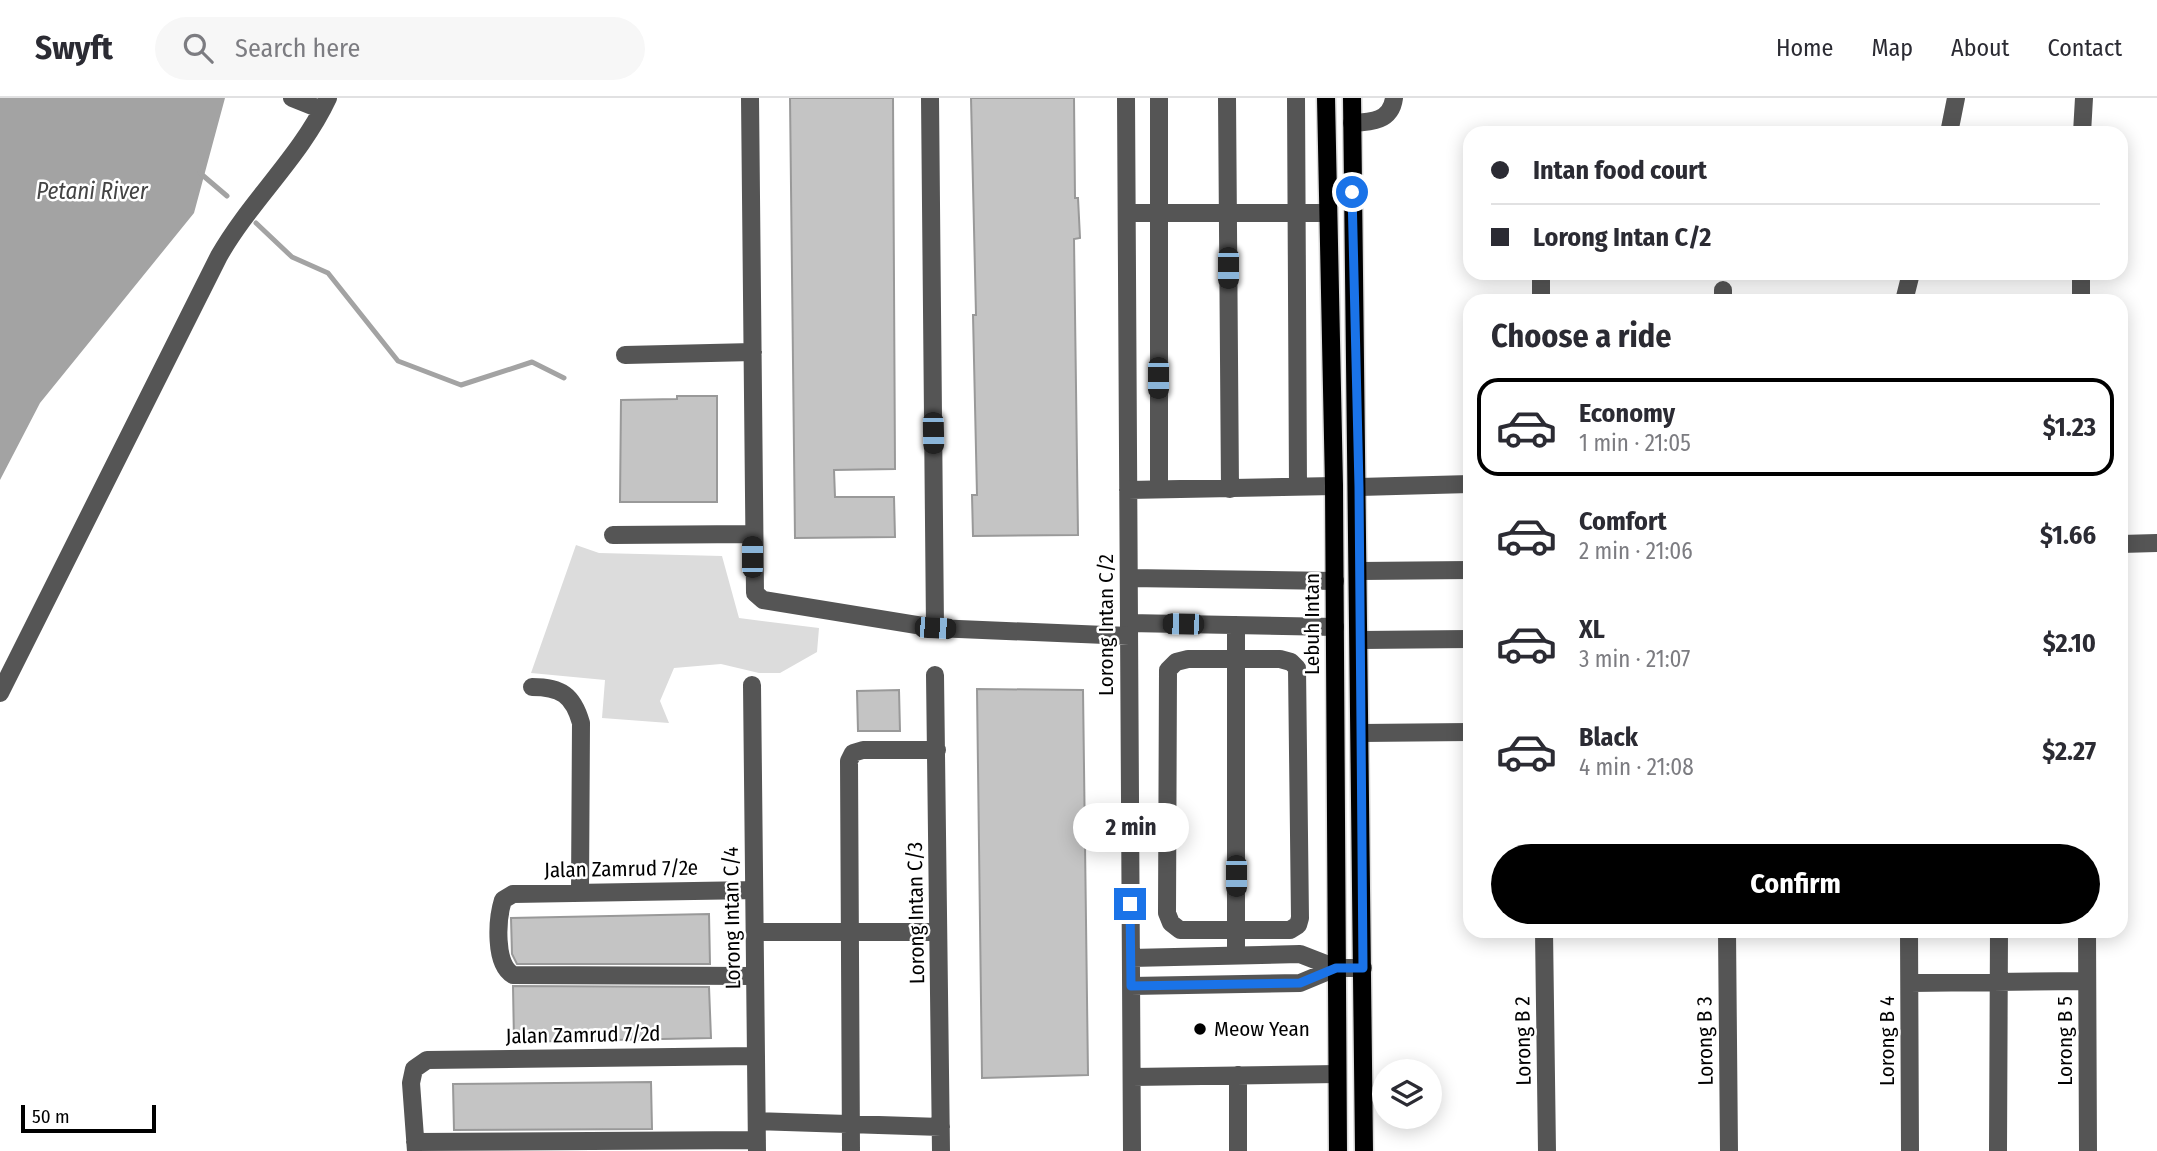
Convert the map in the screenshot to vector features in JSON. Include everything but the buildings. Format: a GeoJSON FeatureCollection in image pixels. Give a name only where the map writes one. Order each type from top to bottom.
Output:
{"type":"FeatureCollection","features":[{"type":"Feature","properties":{"kind":"main road","name":"Lebuh Intan"},"geometry":{"type":"LineString","coordinates":[[1326,98],[1326,213],[1334,486],[1338,1151]]}},
{"type":"Feature","properties":{"kind":"main road"},"geometry":{"type":"LineString","coordinates":[[1352,98],[1361,640],[1364,1151]]}},
{"type":"Feature","properties":{"kind":"main road"},"geometry":{"type":"LineString","coordinates":[[1326,213],[1338,209],[1343,203],[1352,168]]}},
{"type":"Feature","properties":{"kind":"street"},"geometry":{"type":"LineString","coordinates":[[0,693],[219,256],[236,227],[325,104],[292,98]]}},
{"type":"Feature","properties":{"kind":"street"},"geometry":{"type":"LineString","coordinates":[[750,98],[752,534],[755,593],[763,600],[935,628],[1129,629],[1236,625],[1335,627]]}},
{"type":"Feature","properties":{"kind":"street"},"geometry":{"type":"LineString","coordinates":[[930,98],[935,628]]}},
{"type":"Feature","properties":{"kind":"street","name":"Lorong Intan C/2"},"geometry":{"type":"LineString","coordinates":[[1126,98],[1132,1151]]}},
{"type":"Feature","properties":{"kind":"street"},"geometry":{"type":"LineString","coordinates":[[1159,98],[1159,489]]}},
{"type":"Feature","properties":{"kind":"street"},"geometry":{"type":"LineString","coordinates":[[1227,98],[1230,489]]}},
{"type":"Feature","properties":{"kind":"street"},"geometry":{"type":"LineString","coordinates":[[1296,98],[1298,487]]}},
{"type":"Feature","properties":{"kind":"street"},"geometry":{"type":"LineString","coordinates":[[1352,123],[1383,118],[1388,114],[1394,98]]}},
{"type":"Feature","properties":{"kind":"street"},"geometry":{"type":"LineString","coordinates":[[1951,126],[1956,98]]}},
{"type":"Feature","properties":{"kind":"street"},"geometry":{"type":"LineString","coordinates":[[2082,126],[2084,98]]}},
{"type":"Feature","properties":{"kind":"street"},"geometry":{"type":"LineString","coordinates":[[1127,213],[1326,213]]}},
{"type":"Feature","properties":{"kind":"street"},"geometry":{"type":"LineString","coordinates":[[625,355],[753,352]]}},
{"type":"Feature","properties":{"kind":"street"},"geometry":{"type":"LineString","coordinates":[[1359,487],[1463,484]]}},
{"type":"Feature","properties":{"kind":"street"},"geometry":{"type":"LineString","coordinates":[[1128,490],[1334,486]]}},
{"type":"Feature","properties":{"kind":"street"},"geometry":{"type":"LineString","coordinates":[[613,535],[752,534]]}},
{"type":"Feature","properties":{"kind":"street"},"geometry":{"type":"LineString","coordinates":[[2128,544],[2157,543]]}},
{"type":"Feature","properties":{"kind":"street"},"geometry":{"type":"LineString","coordinates":[[1360,571],[1463,570]]}},
{"type":"Feature","properties":{"kind":"street"},"geometry":{"type":"LineString","coordinates":[[1129,578],[1335,581]]}},
{"type":"Feature","properties":{"kind":"street"},"geometry":{"type":"LineString","coordinates":[[1236,625],[1236,955]]}},
{"type":"Feature","properties":{"kind":"street"},"geometry":{"type":"LineString","coordinates":[[1361,640],[1463,639]]}},
{"type":"Feature","properties":{"kind":"street"},"geometry":{"type":"LineString","coordinates":[[1188,659],[1280,659],[1291,662],[1297,668],[1300,918],[1298,925],[1290,930],[1236,930],[1180,930],[1171,923],[1167,913],[1168,670],[1188,659]]}},
{"type":"Feature","properties":{"kind":"street","name":"Lorong Intan C/3"},"geometry":{"type":"LineString","coordinates":[[935,675],[941,1151]]}},
{"type":"Feature","properties":{"kind":"street","name":"Lorong Intan C/4"},"geometry":{"type":"LineString","coordinates":[[752,685],[757,1145]]}},
{"type":"Feature","properties":{"kind":"street"},"geometry":{"type":"LineString","coordinates":[[532,687],[550,687],[566,693],[576,705],[580,723],[580,891]]}},
{"type":"Feature","properties":{"kind":"street"},"geometry":{"type":"LineString","coordinates":[[1361,733],[1463,732]]}},
{"type":"Feature","properties":{"kind":"street"},"geometry":{"type":"LineString","coordinates":[[851,1151],[849,761],[853,753],[863,750],[937,750]]}},
{"type":"Feature","properties":{"kind":"street","name":"Jalan Zamrud 7/2e"},"geometry":{"type":"LineString","coordinates":[[754,890],[513,894],[503,900],[499,912],[502,962],[506,971],[513,975],[755,976]]}},
{"type":"Feature","properties":{"kind":"street"},"geometry":{"type":"LineString","coordinates":[[755,932],[938,932]]}},
{"type":"Feature","properties":{"kind":"street","name":"Lorong B 2"},"geometry":{"type":"LineString","coordinates":[[1544,938],[1547,1151]]}},
{"type":"Feature","properties":{"kind":"street","name":"Lorong B 3"},"geometry":{"type":"LineString","coordinates":[[1727,938],[1729,1151]]}},
{"type":"Feature","properties":{"kind":"street","name":"Lorong B 4"},"geometry":{"type":"LineString","coordinates":[[1909,938],[1910,1151]]}},
{"type":"Feature","properties":{"kind":"street"},"geometry":{"type":"LineString","coordinates":[[1998,1151],[1999,938]]}},
{"type":"Feature","properties":{"kind":"street","name":"Lorong B 5"},"geometry":{"type":"LineString","coordinates":[[2087,938],[2088,1151]]}},
{"type":"Feature","properties":{"kind":"street"},"geometry":{"type":"LineString","coordinates":[[1300,954],[1300,983]]}},
{"type":"Feature","properties":{"kind":"street"},"geometry":{"type":"LineString","coordinates":[[1131,958],[1300,954],[1336,968],[1363,968]]}},
{"type":"Feature","properties":{"kind":"street"},"geometry":{"type":"LineString","coordinates":[[1131,986],[1300,983],[1336,968]]}},
{"type":"Feature","properties":{"kind":"street"},"geometry":{"type":"LineString","coordinates":[[1910,983],[2087,981]]}},
{"type":"Feature","properties":{"kind":"street","name":"Jalan Zamrud 7/2d"},"geometry":{"type":"LineString","coordinates":[[416,1147],[411,1083],[414,1069],[427,1060],[756,1056]]}},
{"type":"Feature","properties":{"kind":"street"},"geometry":{"type":"LineString","coordinates":[[1132,1077],[1337,1074]]}},
{"type":"Feature","properties":{"kind":"street"},"geometry":{"type":"LineString","coordinates":[[1238,1076],[1238,1151]]}},
{"type":"Feature","properties":{"kind":"street"},"geometry":{"type":"LineString","coordinates":[[757,1121],[941,1127]]}},
{"type":"Feature","properties":{"kind":"street"},"geometry":{"type":"LineString","coordinates":[[416,1147],[757,1145]]}},
{"type":"Feature","properties":{"kind":"shaded area"},"geometry":{"type":"Polygon","coordinates":[[[576,545],[599,553],[722,556],[739,618],[819,628],[817,652],[780,673],[759,673],[721,664],[674,668],[660,701],[669,723],[602,718],[605,680],[531,673],[576,545]]]}},
{"type":"Feature","properties":{"kind":"water","name":"Petani River"},"geometry":{"type":"Polygon","coordinates":[[[0,98],[225,98],[194,213],[40,403],[0,480],[0,98]]]}},
{"type":"Feature","properties":{"kind":"waterway"},"geometry":{"type":"LineString","coordinates":[[200,173],[227,196]]}},
{"type":"Feature","properties":{"kind":"waterway"},"geometry":{"type":"LineString","coordinates":[[256,223],[292,257],[328,273],[398,361],[461,385],[532,362],[564,378]]}},
{"type":"Feature","properties":{"kind":"place","name":"Meow Yean"},"geometry":{"type":"Point","coordinates":[1200,1029]}},
{"type":"Feature","properties":{"kind":"route"},"geometry":{"type":"LineString","coordinates":[[1130,904],[1131,986],[1300,983],[1336,968],[1363,968],[1359,487],[1352,192]]}}]}
